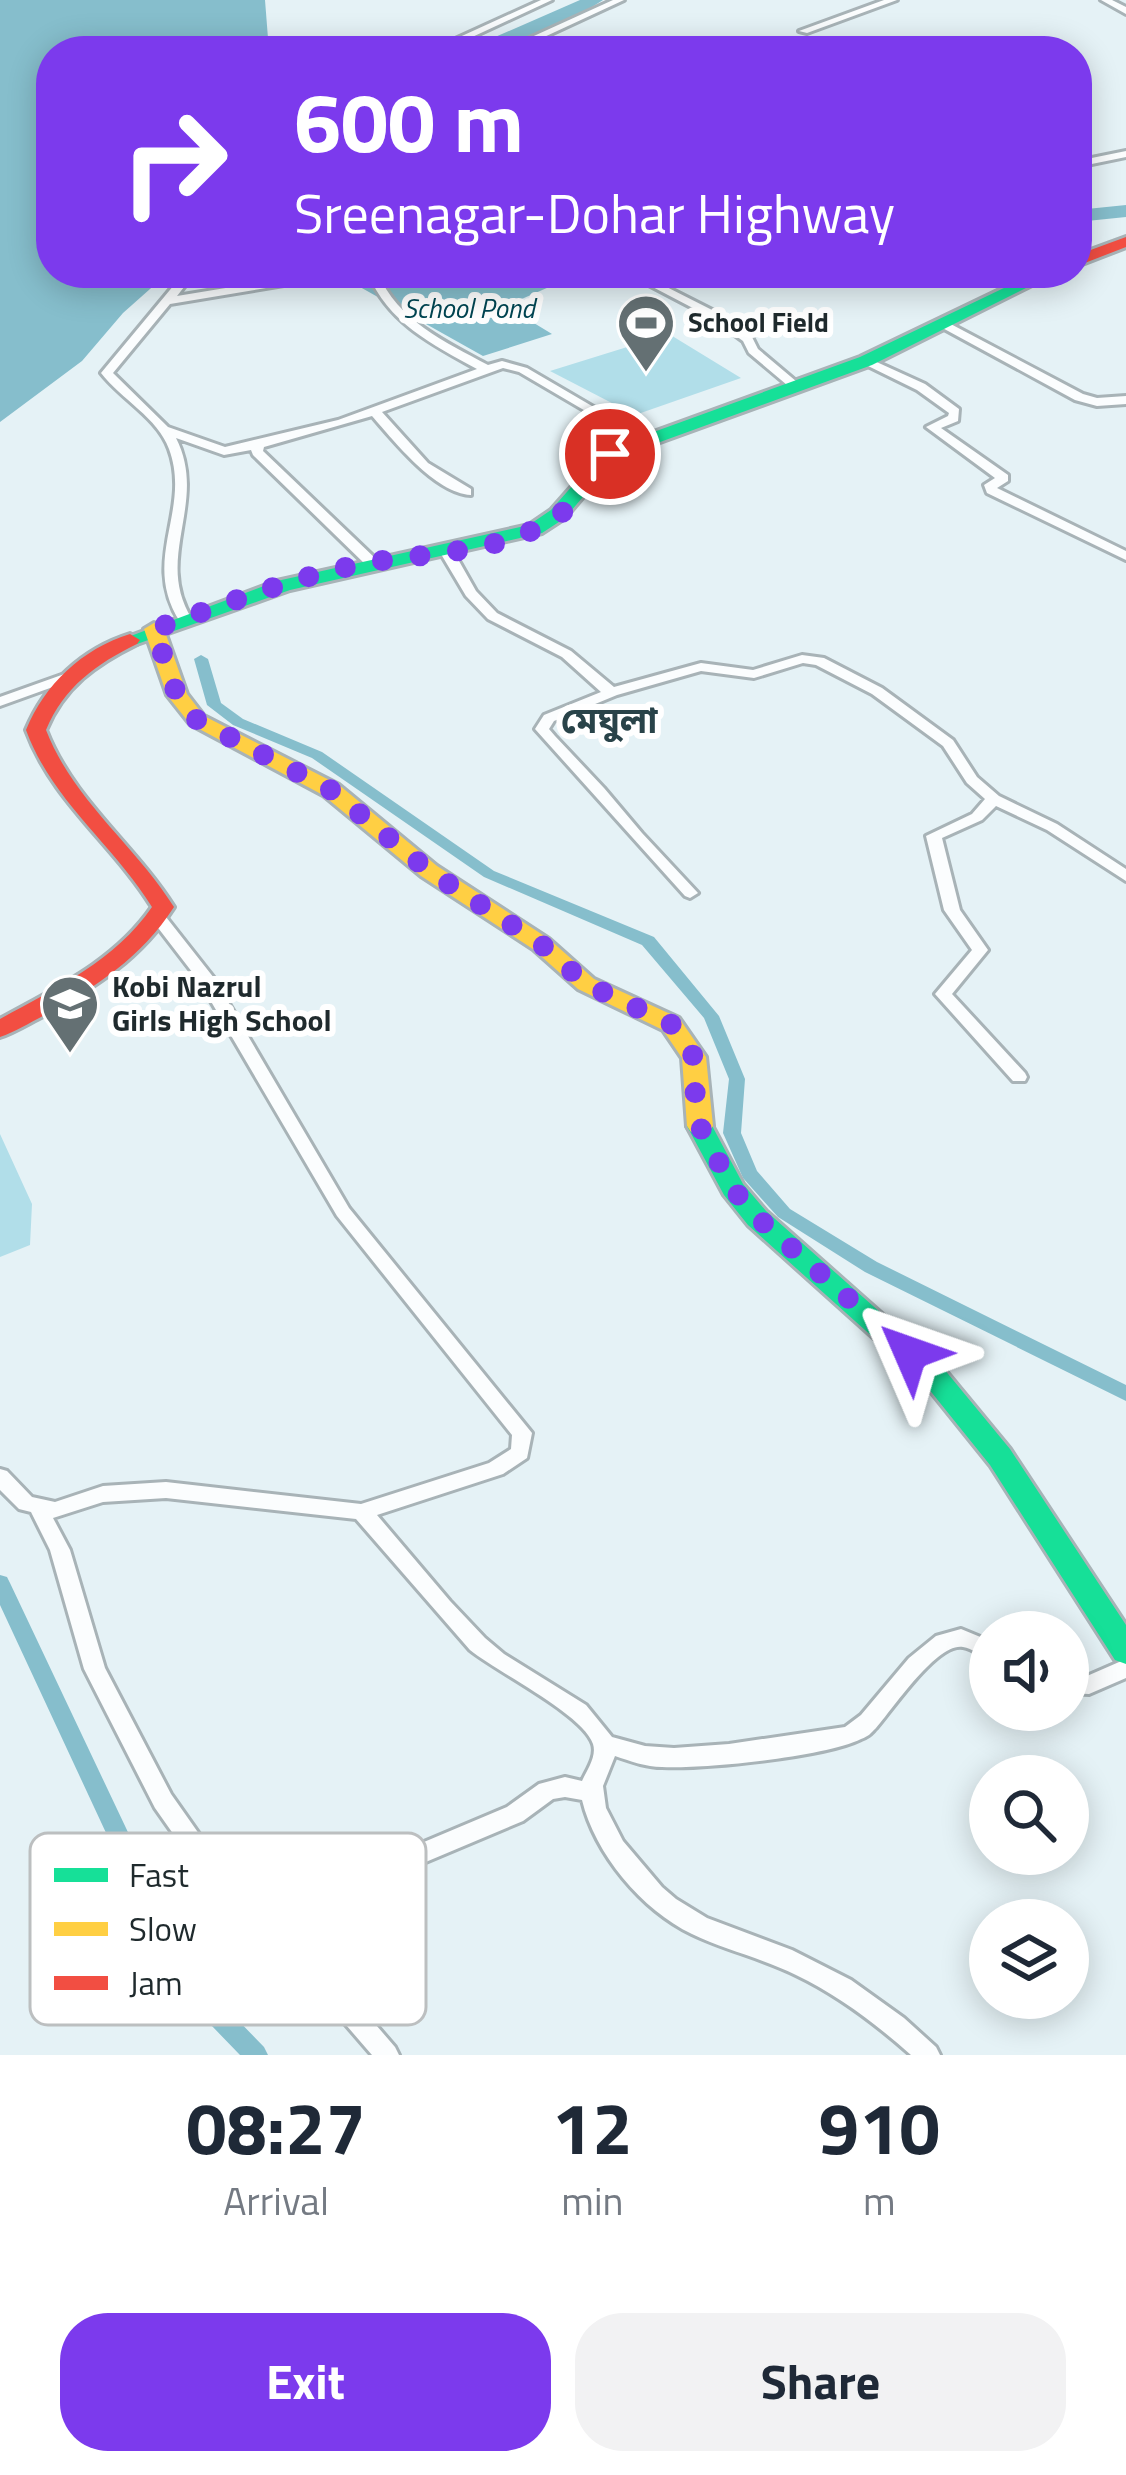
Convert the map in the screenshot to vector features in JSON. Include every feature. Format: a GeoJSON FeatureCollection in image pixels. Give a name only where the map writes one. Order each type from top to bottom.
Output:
{"type":"FeatureCollection","features":[{"type":"Feature","properties":{"kind":"main road"},"geometry":{"type":"LineString","coordinates":[[1092,255],[1126,242]]}},
{"type":"Feature","properties":{"kind":"main road"},"geometry":{"type":"LineString","coordinates":[[0,1029],[65,991],[160,920],[163,907],[158,892],[71,791],[36,735],[39,706],[70,676],[154,629],[184,619],[371,562],[448,554],[556,519],[588,468],[644,440],[866,361],[1016,288]]}},
{"type":"Feature","properties":{"kind":"main road"},"geometry":{"type":"LineString","coordinates":[[154,629],[177,695],[197,720],[331,790],[429,871],[541,944],[586,984],[654,1014],[685,1039],[694,1057],[696,1119],[733,1189],[758,1218],[934,1376],[1000,1457],[1126,1652]]}},
{"type":"Feature","properties":{"kind":"street"},"geometry":{"type":"LineString","coordinates":[[468,36],[548,0]]}},
{"type":"Feature","properties":{"kind":"street"},"geometry":{"type":"LineString","coordinates":[[540,36],[620,0]]}},
{"type":"Feature","properties":{"kind":"street"},"geometry":{"type":"LineString","coordinates":[[803,31],[893,0]]}},
{"type":"Feature","properties":{"kind":"street"},"geometry":{"type":"LineString","coordinates":[[1105,0],[1126,11]]}},
{"type":"Feature","properties":{"kind":"street"},"geometry":{"type":"LineString","coordinates":[[1092,161],[1126,154]]}},
{"type":"Feature","properties":{"kind":"street"},"geometry":{"type":"LineString","coordinates":[[178,288],[107,374],[162,429],[179,463],[182,518],[168,589],[170,602],[184,619]]}},
{"type":"Feature","properties":{"kind":"street"},"geometry":{"type":"LineString","coordinates":[[168,301],[247,288]]}},
{"type":"Feature","properties":{"kind":"street"},"geometry":{"type":"LineString","coordinates":[[376,288],[435,341],[486,369]]}},
{"type":"Feature","properties":{"kind":"street"},"geometry":{"type":"LineString","coordinates":[[661,288],[714,315],[797,387]]}},
{"type":"Feature","properties":{"kind":"street"},"geometry":{"type":"LineString","coordinates":[[941,323],[1078,397],[1126,400]]}},
{"type":"Feature","properties":{"kind":"street"},"geometry":{"type":"LineString","coordinates":[[866,361],[921,387],[955,412],[954,418],[932,427],[1004,478],[990,485],[991,490],[1126,556]]}},
{"type":"Feature","properties":{"kind":"street"},"geometry":{"type":"LineString","coordinates":[[162,429],[224,451],[258,445],[374,411],[502,364],[523,370],[644,440]]}},
{"type":"Feature","properties":{"kind":"street"},"geometry":{"type":"LineString","coordinates":[[374,411],[424,466],[466,492]]}},
{"type":"Feature","properties":{"kind":"street"},"geometry":{"type":"LineString","coordinates":[[258,445],[257,452],[371,562]]}},
{"type":"Feature","properties":{"kind":"street"},"geometry":{"type":"LineString","coordinates":[[448,554],[481,608],[508,631],[566,653],[612,692]]}},
{"type":"Feature","properties":{"kind":"street"},"geometry":{"type":"LineString","coordinates":[[690,893],[562,758],[542,729],[549,718],[612,692],[701,667],[754,674],[811,659],[908,711],[948,742],[971,780],[994,800],[1052,827],[1126,876]]}},
{"type":"Feature","properties":{"kind":"street"},"geometry":{"type":"LineString","coordinates":[[0,702],[70,676]]}},
{"type":"Feature","properties":{"kind":"street"},"geometry":{"type":"LineString","coordinates":[[994,800],[977,817],[934,836],[952,910],[980,950],[943,994],[1019,1077]]}},
{"type":"Feature","properties":{"kind":"street"},"geometry":{"type":"LineString","coordinates":[[39,1508],[55,1510],[104,1494],[166,1490],[361,1512],[496,1469],[520,1453],[522,1433],[343,1211],[206,977],[160,920]]}},
{"type":"Feature","properties":{"kind":"street"},"geometry":{"type":"LineString","coordinates":[[0,1478],[39,1508],[60,1550],[95,1669],[152,1781],[187,1833]]}},
{"type":"Feature","properties":{"kind":"street"},"geometry":{"type":"LineString","coordinates":[[361,1512],[475,1642],[580,1711],[605,1744],[605,1760],[593,1776],[591,1792],[598,1816],[626,1863],[656,1898],[692,1925],[783,1958],[854,1993],[928,2055]]}},
{"type":"Feature","properties":{"kind":"street"},"geometry":{"type":"LineString","coordinates":[[605,1744],[653,1757],[690,1758],[756,1746],[827,1743],[857,1731],[895,1686],[946,1642],[969,1640]]}},
{"type":"Feature","properties":{"kind":"street"},"geometry":{"type":"LineString","coordinates":[[1089,1684],[1126,1668]]}},
{"type":"Feature","properties":{"kind":"street"},"geometry":{"type":"LineString","coordinates":[[426,1855],[547,1791],[565,1787],[591,1792]]}},
{"type":"Feature","properties":{"kind":"street"},"geometry":{"type":"LineString","coordinates":[[361,2025],[387,2055]]}},
{"type":"Feature","properties":{"kind":"shaded area","name":"School Field"},"geometry":{"type":"Polygon","coordinates":[[[669,334],[741,378],[635,415],[550,371],[669,334]]]}},
{"type":"Feature","properties":{"kind":"shaded area"},"geometry":{"type":"Polygon","coordinates":[[[0,1134],[32,1204],[30,1245],[0,1257],[0,1134]]]}},
{"type":"Feature","properties":{"kind":"water"},"geometry":{"type":"Polygon","coordinates":[[[0,0],[265,0],[268,36],[36,36],[36,288],[151,288],[82,361],[0,422],[0,0]]]}},
{"type":"Feature","properties":{"kind":"water"},"geometry":{"type":"Polygon","coordinates":[[[580,0],[603,0],[536,35],[497,36],[580,0]]]}},
{"type":"Feature","properties":{"kind":"water","name":"School Pond"},"geometry":{"type":"Polygon","coordinates":[[[362,288],[547,288],[506,306],[552,334],[483,356],[362,288]]]}},
{"type":"Feature","properties":{"kind":"waterway"},"geometry":{"type":"LineString","coordinates":[[1092,214],[1126,211]]}},
{"type":"Feature","properties":{"kind":"waterway"},"geometry":{"type":"LineString","coordinates":[[201,659],[214,705],[238,722],[317,755],[489,874],[648,941],[711,1016],[737,1079],[732,1133],[749,1174],[784,1213],[871,1267],[1126,1394]]}},
{"type":"Feature","properties":{"kind":"waterway"},"geometry":{"type":"LineString","coordinates":[[0,1583],[117,1833]]}},
{"type":"Feature","properties":{"kind":"waterway"},"geometry":{"type":"LineString","coordinates":[[227,2025],[256,2055]]}},
{"type":"Feature","properties":{"kind":"traffic: fast"},"geometry":{"type":"LineString","coordinates":[[130,640],[284,585],[535,529],[558,514],[610,454],[866,361],[1017,288]]}},
{"type":"Feature","properties":{"kind":"traffic: fast"},"geometry":{"type":"LineString","coordinates":[[700,1126],[733,1189],[757,1218],[934,1376],[1000,1457],[1126,1651]]}},
{"type":"Feature","properties":{"kind":"traffic: slow"},"geometry":{"type":"LineString","coordinates":[[154,629],[177,695],[197,720],[331,790],[429,871],[541,944],[586,984],[671,1024],[694,1057],[700,1126]]}},
{"type":"Feature","properties":{"kind":"traffic: jam"},"geometry":{"type":"LineString","coordinates":[[1092,255],[1126,242]]}},
{"type":"Feature","properties":{"kind":"traffic: jam"},"geometry":{"type":"LineString","coordinates":[[0,1029],[112,963],[149,928],[163,907],[149,884],[59,779],[36,730],[51,700],[72,675],[130,640]]}},
{"type":"Feature","properties":{"kind":"place","name":"School Field"},"geometry":{"type":"Point","coordinates":[646,374]}},
{"type":"Feature","properties":{"kind":"place","name":"Kobi Nazrul Girls High School"},"geometry":{"type":"Point","coordinates":[70,1055]}},
{"type":"Feature","properties":{"kind":"district","name":"মেঘুলা"},"geometry":{"type":"Point","coordinates":[609,720]}},
{"type":"Feature","properties":{"kind":"route"},"geometry":{"type":"LineString","coordinates":[[610,454],[588,468],[568,507],[556,519],[535,529],[473,550],[371,562],[154,629],[177,695],[197,720],[241,747],[319,782],[429,871],[541,944],[586,984],[607,998],[671,1024],[694,1057],[696,1119],[733,1189],[758,1218],[910,1353]]}}]}
